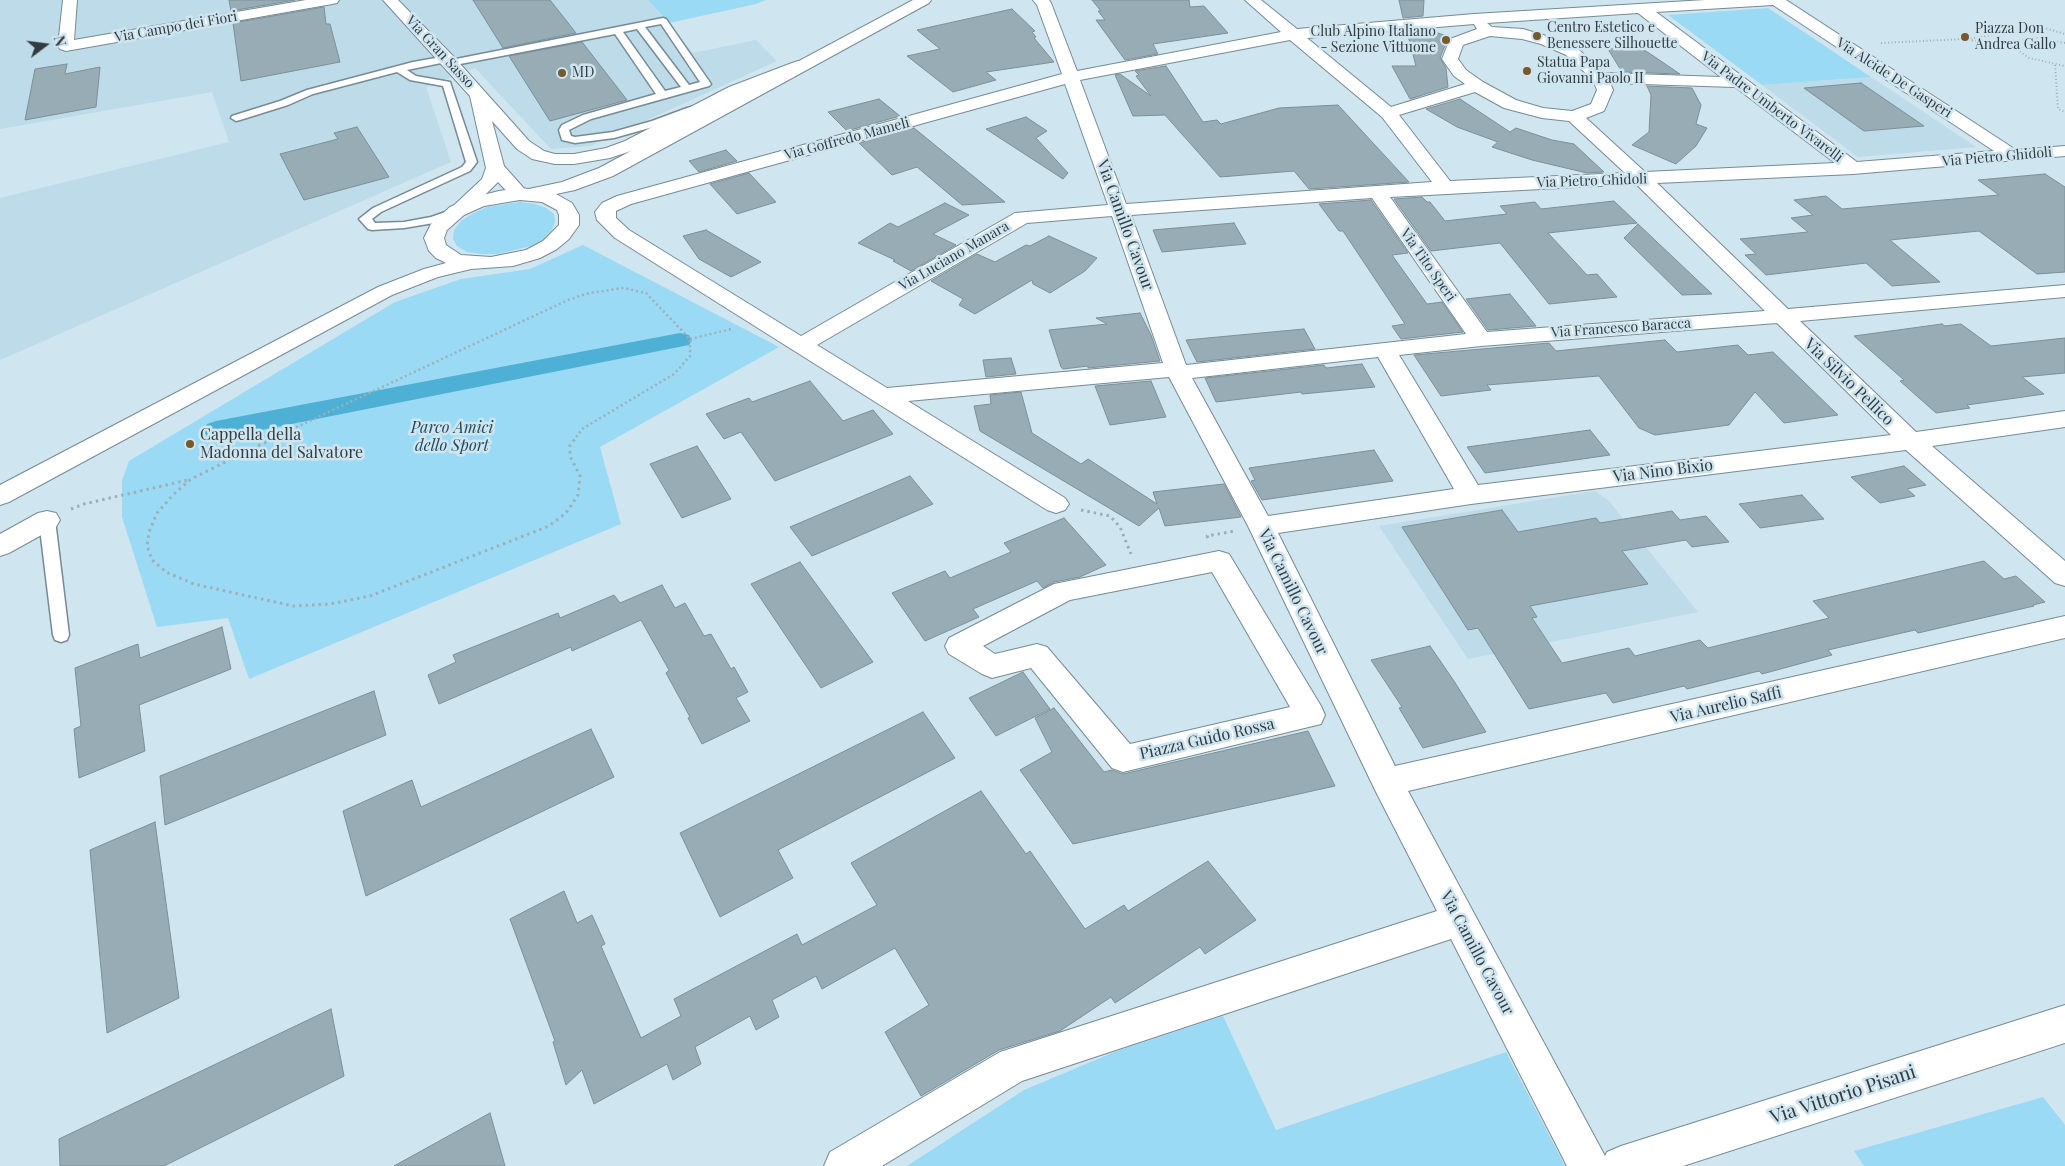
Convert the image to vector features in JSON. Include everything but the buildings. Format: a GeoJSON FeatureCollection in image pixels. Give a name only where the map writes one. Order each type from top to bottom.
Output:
{"type":"FeatureCollection","features":[{"type":"Feature","properties":{"kind":"street","name":"Via Campo dei Fiori"},"geometry":{"type":"LineString","coordinates":[[70,0],[66,46],[332,0]]}},
{"type":"Feature","properties":{"kind":"street","name":"Via Gran Sasso"},"geometry":{"type":"LineString","coordinates":[[390,0],[476,90],[495,168]]}},
{"type":"Feature","properties":{"kind":"street"},"geometry":{"type":"LineString","coordinates":[[458,210],[492,198],[525,195],[568,186],[606,172],[924,0]]}},
{"type":"Feature","properties":{"kind":"street","name":"Via Camillo Cavour"},"geometry":{"type":"LineString","coordinates":[[1040,0],[1044,3],[1177,371],[1261,526],[1387,782],[1589,1166]]}},
{"type":"Feature","properties":{"kind":"street"},"geometry":{"type":"LineString","coordinates":[[1252,0],[1388,113],[1445,187]]}},
{"type":"Feature","properties":{"kind":"street","name":"Via Alcide De Gasperi"},"geometry":{"type":"LineString","coordinates":[[1295,34],[1474,19],[1642,10],[1776,0],[2012,155]]}},
{"type":"Feature","properties":{"kind":"street","name":"Via Padre Umberto Vivarelli"},"geometry":{"type":"LineString","coordinates":[[1642,10],[1853,168]]}},
{"type":"Feature","properties":{"kind":"street"},"geometry":{"type":"LineString","coordinates":[[1474,19],[1488,32]]}},
{"type":"Feature","properties":{"kind":"street"},"geometry":{"type":"LineString","coordinates":[[1502,31],[1547,41],[1572,52],[1600,78],[1605,90],[1598,107],[1574,116],[1542,113],[1510,104],[1477,86],[1460,73],[1450,59],[1456,42],[1477,34],[1502,31]]}},
{"type":"Feature","properties":{"kind":"street","name":"Via Goffredo Mameli"},"geometry":{"type":"LineString","coordinates":[[763,321],[622,234],[607,220],[605,212],[610,207],[624,200],[1070,77],[1295,34]]}},
{"type":"Feature","properties":{"kind":"street"},"geometry":{"type":"LineString","coordinates":[[476,90],[523,145],[538,155],[555,158],[574,158],[610,153],[631,145],[721,98],[804,64]]}},
{"type":"Feature","properties":{"kind":"street"},"geometry":{"type":"LineString","coordinates":[[1600,78],[1738,82]]}},
{"type":"Feature","properties":{"kind":"street"},"geometry":{"type":"LineString","coordinates":[[1388,113],[1477,86]]}},
{"type":"Feature","properties":{"kind":"street","name":"Via Silvio Pellico"},"geometry":{"type":"LineString","coordinates":[[1574,116],[1642,179],[1911,441],[2065,576]]}},
{"type":"Feature","properties":{"kind":"street","name":"Via Pietro Ghidoli"},"geometry":{"type":"LineString","coordinates":[[1120,210],[1445,187],[1853,168],[2065,151]]}},
{"type":"Feature","properties":{"kind":"street"},"geometry":{"type":"LineString","coordinates":[[385,291],[413,269],[434,238],[438,228],[490,181],[495,168],[525,195],[557,201],[565,207],[570,215]]}},
{"type":"Feature","properties":{"kind":"street"},"geometry":{"type":"LineString","coordinates":[[434,238],[436,247],[443,254],[455,260],[471,263],[491,264],[533,254],[550,245],[562,235],[569,225],[570,215],[582,195],[606,172]]}},
{"type":"Feature","properties":{"kind":"street","name":"Via Tito Speri"},"geometry":{"type":"LineString","coordinates":[[1377,191],[1481,338]]}},
{"type":"Feature","properties":{"kind":"street","name":"Via Luciano Manara"},"geometry":{"type":"LineString","coordinates":[[801,345],[1022,217],[1120,210]]}},
{"type":"Feature","properties":{"kind":"street"},"geometry":{"type":"LineString","coordinates":[[0,496],[385,291],[431,273],[471,263]]}},
{"type":"Feature","properties":{"kind":"street","name":"Via Francesco Baracca"},"geometry":{"type":"LineString","coordinates":[[881,396],[1177,371],[1481,338],[1781,316],[2065,291]]}},
{"type":"Feature","properties":{"kind":"street"},"geometry":{"type":"LineString","coordinates":[[763,321],[1056,504]]}},
{"type":"Feature","properties":{"kind":"street"},"geometry":{"type":"LineString","coordinates":[[1384,349],[1471,494]]}},
{"type":"Feature","properties":{"kind":"street","name":"Via Nino Bixio"},"geometry":{"type":"LineString","coordinates":[[1261,526],[1471,494],[1911,441],[2065,419]]}},
{"type":"Feature","properties":{"kind":"street"},"geometry":{"type":"LineString","coordinates":[[0,546],[47,520]]}},
{"type":"Feature","properties":{"kind":"street","name":"Piazza Guido Rossa"},"geometry":{"type":"LineString","coordinates":[[1219,561],[1310,715],[1123,759],[1037,655],[992,666],[959,646],[1064,592],[1219,561]]}},
{"type":"Feature","properties":{"kind":"street","name":"Via Aurelio Saffi"},"geometry":{"type":"LineString","coordinates":[[1387,782],[2065,627]]}},
{"type":"Feature","properties":{"kind":"street"},"geometry":{"type":"LineString","coordinates":[[844,1166],[1013,1065],[1460,920]]}},
{"type":"Feature","properties":{"kind":"street","name":"Via Vittorio Pisani"},"geometry":{"type":"LineString","coordinates":[[1621,1166],[2065,1024]]}},
{"type":"Feature","properties":{"kind":"lane"},"geometry":{"type":"LineString","coordinates":[[236,118],[284,103],[310,92],[399,69],[663,21],[706,84],[587,117],[566,127],[564,130],[566,138],[575,140],[614,135],[656,123],[721,98]]}},
{"type":"Feature","properties":{"kind":"lane"},"geometry":{"type":"LineString","coordinates":[[640,26],[687,88]]}},
{"type":"Feature","properties":{"kind":"lane"},"geometry":{"type":"LineString","coordinates":[[616,29],[662,96]]}},
{"type":"Feature","properties":{"kind":"lane"},"geometry":{"type":"LineString","coordinates":[[399,69],[413,78],[447,84],[472,162],[466,169],[377,210],[365,219],[372,227],[404,225],[434,220],[458,210]]}},
{"type":"Feature","properties":{"kind":"lane"},"geometry":{"type":"LineString","coordinates":[[47,520],[61,635]]}},
{"type":"Feature","properties":{"kind":"path"},"geometry":{"type":"LineString","coordinates":[[1844,45],[1964,39],[2041,27],[2065,34]]}},
{"type":"Feature","properties":{"kind":"path"},"geometry":{"type":"LineString","coordinates":[[2014,47],[2018,40],[2036,38],[2065,43]]}},
{"type":"Feature","properties":{"kind":"path"},"geometry":{"type":"LineString","coordinates":[[1964,39],[2014,47],[2029,58],[2065,66]]}},
{"type":"Feature","properties":{"kind":"path"},"geometry":{"type":"LineString","coordinates":[[2055,65],[2058,109],[2065,112]]}},
{"type":"Feature","properties":{"kind":"path"},"geometry":{"type":"LineString","coordinates":[[624,288],[646,293],[690,339],[690,356],[682,367],[590,424],[574,439],[570,445],[570,456],[580,476],[578,495],[573,505],[558,520],[370,596],[330,604],[294,606],[194,584],[166,572],[152,560],[147,546],[157,513],[174,494],[192,479],[252,448],[568,300],[589,293],[624,288]]}},
{"type":"Feature","properties":{"kind":"path"},"geometry":{"type":"LineString","coordinates":[[690,339],[763,321]]}},
{"type":"Feature","properties":{"kind":"path"},"geometry":{"type":"LineString","coordinates":[[47,520],[84,504],[192,479]]}},
{"type":"Feature","properties":{"kind":"path"},"geometry":{"type":"LineString","coordinates":[[1056,504],[1110,516],[1120,527],[1134,562]]}},
{"type":"Feature","properties":{"kind":"shaded area"},"geometry":{"type":"Polygon","coordinates":[[[0,0],[648,0],[693,53],[756,40],[777,61],[590,146],[551,149],[475,68],[426,87],[451,162],[0,360],[0,198],[229,142],[212,92],[0,129],[0,0]]]}},
{"type":"Feature","properties":{"kind":"shaded area"},"geometry":{"type":"Polygon","coordinates":[[[1871,77],[1976,147],[1858,157],[1762,85],[1871,77]]]}},
{"type":"Feature","properties":{"kind":"shaded area"},"geometry":{"type":"Polygon","coordinates":[[[1595,491],[1609,501],[1698,612],[1468,659],[1379,526],[1595,491]]]}},
{"type":"Feature","properties":{"kind":"green space"},"geometry":{"type":"Polygon","coordinates":[[[648,0],[766,0],[756,4],[669,23],[648,0]]]}},
{"type":"Feature","properties":{"kind":"green space"},"geometry":{"type":"Polygon","coordinates":[[[1768,8],[1871,77],[1762,85],[1668,15],[1768,8]]]}},
{"type":"Feature","properties":{"kind":"green space"},"geometry":{"type":"Polygon","coordinates":[[[520,202],[535,204],[546,208],[554,214],[555,222],[552,230],[544,239],[531,246],[498,254],[467,252],[457,246],[453,239],[454,230],[461,221],[487,207],[520,202]]]}},
{"type":"Feature","properties":{"kind":"green space","name":"Parco Amici dello Sport"},"geometry":{"type":"Polygon","coordinates":[[[583,245],[779,347],[600,447],[621,524],[249,679],[228,618],[157,627],[122,517],[122,481],[129,461],[395,302],[461,279],[530,269],[583,245]]]}},
{"type":"Feature","properties":{"kind":"green space"},"geometry":{"type":"Polygon","coordinates":[[[1223,1016],[1276,1130],[1506,1052],[1565,1166],[907,1166],[1024,1090],[1117,1051],[1223,1016]]]}},
{"type":"Feature","properties":{"kind":"green space"},"geometry":{"type":"Polygon","coordinates":[[[2043,1097],[2065,1125],[2065,1166],[1864,1166],[1854,1151],[2043,1097]]]}},
{"type":"Feature","properties":{"kind":"waterway"},"geometry":{"type":"LineString","coordinates":[[216,430],[680,340]]}},
{"type":"Feature","properties":{"kind":"place","name":"Centro Estetico e Benessere Silhouette"},"geometry":{"type":"Point","coordinates":[1537,36]}},
{"type":"Feature","properties":{"kind":"place","name":"Piazza Don Andrea Gallo"},"geometry":{"type":"Point","coordinates":[1965,37]}},
{"type":"Feature","properties":{"kind":"place","name":"Club Alpino Italiano - Sezione Vittuone"},"geometry":{"type":"Point","coordinates":[1446,40]}},
{"type":"Feature","properties":{"kind":"place","name":"Statua Papa Giovanni Paolo II"},"geometry":{"type":"Point","coordinates":[1527,71]}},
{"type":"Feature","properties":{"kind":"place","name":"MD"},"geometry":{"type":"Point","coordinates":[562,73]}},
{"type":"Feature","properties":{"kind":"place","name":"Cappella della Madonna del Salvatore"},"geometry":{"type":"Point","coordinates":[190,444]}}]}
